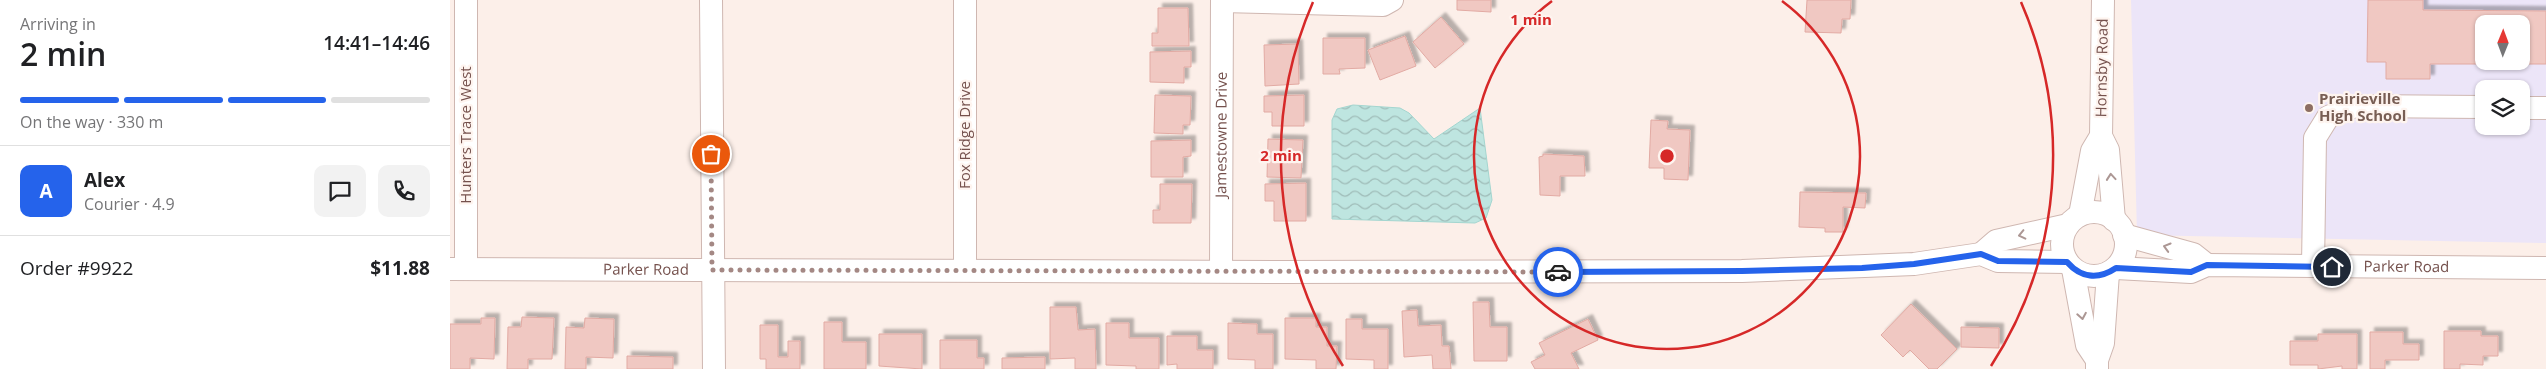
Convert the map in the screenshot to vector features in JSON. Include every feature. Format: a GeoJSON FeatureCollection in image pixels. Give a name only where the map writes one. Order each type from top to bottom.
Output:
{"type":"FeatureCollection","features":[{"type":"Feature","properties":{"kind":"street","name":"Hunters Trace West"},"geometry":{"type":"LineString","coordinates":[[458,269],[466,0]]}},
{"type":"Feature","properties":{"kind":"street"},"geometry":{"type":"LineString","coordinates":[[711,0],[714,369]]}},
{"type":"Feature","properties":{"kind":"street","name":"Fox Ridge Drive"},"geometry":{"type":"LineString","coordinates":[[965,0],[965,270]]}},
{"type":"Feature","properties":{"kind":"street"},"geometry":{"type":"LineString","coordinates":[[1222,0],[1383,5],[1392,0]]}},
{"type":"Feature","properties":{"kind":"street","name":"Jamestowne Drive"},"geometry":{"type":"LineString","coordinates":[[1221,271],[1222,0]]}},
{"type":"Feature","properties":{"kind":"street","name":"Hornsby Road"},"geometry":{"type":"LineString","coordinates":[[2103,0],[2101,136],[2108,150],[2119,227]]}},
{"type":"Feature","properties":{"kind":"street"},"geometry":{"type":"LineString","coordinates":[[2313,266],[2315,138],[2328,117],[2355,106],[2475,107]]}},
{"type":"Feature","properties":{"kind":"street"},"geometry":{"type":"LineString","coordinates":[[2530,108],[2546,108]]}},
{"type":"Feature","properties":{"kind":"street","name":"Hornsby Road"},"geometry":{"type":"LineString","coordinates":[[2074,220],[2092,151],[2101,136]]}},
{"type":"Feature","properties":{"kind":"street"},"geometry":{"type":"LineString","coordinates":[[2097,365],[2087,345],[2070,266],[2061,245],[2064,230],[2074,220],[2098,212],[2119,227],[2192,254],[2207,265]]}},
{"type":"Feature","properties":{"kind":"street","name":"Parker Road"},"geometry":{"type":"LineString","coordinates":[[1981,254],[1996,241],[2074,220]]}},
{"type":"Feature","properties":{"kind":"street"},"geometry":{"type":"LineString","coordinates":[[2097,365],[2103,343],[2112,271],[2125,253],[2119,227]]}},
{"type":"Feature","properties":{"kind":"street","name":"Parker Road"},"geometry":{"type":"LineString","coordinates":[[458,269],[1742,271],[1906,265],[1981,254],[1998,261],[2070,266]]}},
{"type":"Feature","properties":{"kind":"street","name":"Parker Road"},"geometry":{"type":"LineString","coordinates":[[2112,271],[2191,272],[2207,265],[2546,268]]}},
{"type":"Feature","properties":{"kind":"street"},"geometry":{"type":"LineString","coordinates":[[2070,266],[2090,276],[2112,271]]}},
{"type":"Feature","properties":{"kind":"shaded area","name":"Prairieville High School"},"geometry":{"type":"Polygon","coordinates":[[[2131,0],[2546,0],[2546,243],[2137,235],[2131,0]]]}},
{"type":"Feature","properties":{"kind":"water"},"geometry":{"type":"Polygon","coordinates":[[[1353,105],[1400,108],[1409,113],[1434,139],[1480,108],[1492,200],[1486,218],[1475,223],[1332,219],[1332,120],[1337,109],[1353,105]]]}},
{"type":"Feature","properties":{"kind":"building"},"geometry":{"type":"Polygon","coordinates":[[[1457,0],[1491,0],[1491,12],[1457,10],[1457,0]]]}},
{"type":"Feature","properties":{"kind":"building"},"geometry":{"type":"Polygon","coordinates":[[[1807,0],[1851,0],[1850,19],[1842,19],[1841,33],[1805,32],[1807,0]]]}},
{"type":"Feature","properties":{"kind":"building"},"geometry":{"type":"Polygon","coordinates":[[[2368,0],[2423,0],[2423,10],[2546,11],[2546,64],[2530,64],[2530,15],[2475,15],[2475,64],[2430,64],[2430,79],[2386,79],[2386,62],[2367,62],[2368,0]]]}},
{"type":"Feature","properties":{"kind":"building"},"geometry":{"type":"Polygon","coordinates":[[[1158,8],[1188,8],[1189,46],[1152,46],[1152,33],[1158,33],[1158,8]]]}},
{"type":"Feature","properties":{"kind":"building"},"geometry":{"type":"Polygon","coordinates":[[[1441,17],[1464,44],[1435,68],[1413,42],[1441,17]]]}},
{"type":"Feature","properties":{"kind":"building"},"geometry":{"type":"Polygon","coordinates":[[[1405,36],[1416,66],[1380,80],[1368,50],[1405,36]]]}},
{"type":"Feature","properties":{"kind":"building"},"geometry":{"type":"Polygon","coordinates":[[[1323,38],[1365,38],[1365,68],[1339,69],[1340,74],[1323,74],[1323,38]]]}},
{"type":"Feature","properties":{"kind":"building"},"geometry":{"type":"Polygon","coordinates":[[[1298,44],[1299,84],[1265,86],[1264,45],[1298,44]]]}},
{"type":"Feature","properties":{"kind":"building"},"geometry":{"type":"Polygon","coordinates":[[[1191,51],[1191,67],[1184,67],[1184,83],[1150,82],[1150,52],[1191,51]]]}},
{"type":"Feature","properties":{"kind":"building"},"geometry":{"type":"Polygon","coordinates":[[[1155,95],[1191,96],[1190,125],[1183,125],[1183,134],[1154,133],[1155,95]]]}},
{"type":"Feature","properties":{"kind":"building"},"geometry":{"type":"Polygon","coordinates":[[[1304,95],[1304,126],[1272,126],[1272,112],[1264,112],[1264,96],[1304,95]]]}},
{"type":"Feature","properties":{"kind":"building"},"geometry":{"type":"Polygon","coordinates":[[[1651,120],[1668,121],[1667,129],[1690,130],[1688,180],[1664,179],[1664,168],[1649,168],[1651,120]]]}},
{"type":"Feature","properties":{"kind":"building"},"geometry":{"type":"Polygon","coordinates":[[[1268,139],[1303,140],[1301,178],[1267,177],[1268,139]]]}},
{"type":"Feature","properties":{"kind":"building"},"geometry":{"type":"Polygon","coordinates":[[[1191,140],[1191,156],[1183,157],[1183,177],[1151,177],[1151,141],[1191,140]]]}},
{"type":"Feature","properties":{"kind":"building"},"geometry":{"type":"Polygon","coordinates":[[[1543,154],[1584,156],[1585,176],[1560,176],[1560,196],[1540,195],[1539,157],[1543,156],[1543,154]]]}},
{"type":"Feature","properties":{"kind":"building"},"geometry":{"type":"Polygon","coordinates":[[[1306,183],[1306,221],[1274,221],[1274,201],[1265,201],[1265,184],[1306,183]]]}},
{"type":"Feature","properties":{"kind":"building"},"geometry":{"type":"Polygon","coordinates":[[[1160,184],[1192,184],[1191,223],[1153,223],[1153,210],[1160,210],[1160,184]]]}},
{"type":"Feature","properties":{"kind":"building"},"geometry":{"type":"Polygon","coordinates":[[[1800,192],[1866,193],[1865,208],[1843,207],[1843,232],[1825,232],[1825,228],[1799,227],[1800,192]]]}},
{"type":"Feature","properties":{"kind":"building"},"geometry":{"type":"Polygon","coordinates":[[[1473,302],[1489,302],[1490,327],[1507,327],[1507,361],[1474,361],[1473,302]]]}},
{"type":"Feature","properties":{"kind":"building"},"geometry":{"type":"Polygon","coordinates":[[[1911,304],[1957,349],[1937,369],[1929,369],[1910,350],[1903,357],[1881,335],[1911,304]]]}},
{"type":"Feature","properties":{"kind":"building"},"geometry":{"type":"Polygon","coordinates":[[[1050,307],[1076,307],[1078,330],[1095,329],[1096,369],[1075,369],[1075,358],[1050,359],[1050,307]]]}},
{"type":"Feature","properties":{"kind":"building"},"geometry":{"type":"Polygon","coordinates":[[[1417,310],[1418,326],[1441,325],[1442,346],[1449,346],[1451,369],[1433,369],[1432,355],[1404,357],[1402,311],[1417,310]]]}},
{"type":"Feature","properties":{"kind":"building"},"geometry":{"type":"Polygon","coordinates":[[[522,317],[554,318],[552,359],[528,359],[528,369],[507,369],[508,327],[521,327],[522,317]]]}},
{"type":"Feature","properties":{"kind":"building"},"geometry":{"type":"Polygon","coordinates":[[[481,318],[495,318],[494,359],[470,358],[470,369],[450,369],[450,324],[481,324],[481,318]]]}},
{"type":"Feature","properties":{"kind":"building"},"geometry":{"type":"Polygon","coordinates":[[[585,318],[614,319],[613,358],[586,357],[586,369],[565,369],[566,327],[584,328],[585,318]]]}},
{"type":"Feature","properties":{"kind":"building"},"geometry":{"type":"Polygon","coordinates":[[[1285,318],[1316,318],[1316,327],[1327,327],[1327,346],[1337,346],[1336,369],[1316,369],[1316,360],[1285,359],[1285,318]]]}},
{"type":"Feature","properties":{"kind":"building"},"geometry":{"type":"Polygon","coordinates":[[[1346,319],[1362,319],[1362,329],[1388,329],[1388,369],[1374,369],[1374,360],[1346,359],[1346,319]]]}},
{"type":"Feature","properties":{"kind":"building"},"geometry":{"type":"Polygon","coordinates":[[[1588,319],[1598,340],[1571,353],[1579,369],[1535,369],[1531,362],[1545,355],[1539,343],[1588,319]]]}},
{"type":"Feature","properties":{"kind":"building"},"geometry":{"type":"Polygon","coordinates":[[[824,322],[842,322],[842,342],[866,342],[866,369],[824,369],[824,322]]]}},
{"type":"Feature","properties":{"kind":"building"},"geometry":{"type":"Polygon","coordinates":[[[1106,323],[1129,323],[1129,338],[1159,338],[1159,369],[1136,369],[1136,366],[1106,365],[1106,323]]]}},
{"type":"Feature","properties":{"kind":"building"},"geometry":{"type":"Polygon","coordinates":[[[1228,323],[1257,324],[1257,334],[1273,334],[1273,369],[1255,369],[1255,360],[1228,359],[1228,323]]]}},
{"type":"Feature","properties":{"kind":"building"},"geometry":{"type":"Polygon","coordinates":[[[760,325],[778,325],[778,357],[788,357],[788,341],[800,341],[800,369],[766,369],[766,359],[760,359],[760,325]]]}},
{"type":"Feature","properties":{"kind":"building"},"geometry":{"type":"Polygon","coordinates":[[[1961,327],[1999,328],[1999,348],[1961,347],[1961,327]]]}},
{"type":"Feature","properties":{"kind":"building"},"geometry":{"type":"Polygon","coordinates":[[[2444,331],[2481,331],[2481,336],[2498,336],[2498,356],[2483,356],[2483,365],[2460,364],[2460,369],[2444,369],[2444,331]]]}},
{"type":"Feature","properties":{"kind":"building"},"geometry":{"type":"Polygon","coordinates":[[[2370,332],[2403,332],[2403,344],[2419,344],[2419,360],[2385,360],[2385,369],[2370,369],[2370,332]]]}},
{"type":"Feature","properties":{"kind":"building"},"geometry":{"type":"Polygon","coordinates":[[[879,334],[922,334],[922,369],[879,366],[879,334]]]}},
{"type":"Feature","properties":{"kind":"building"},"geometry":{"type":"Polygon","coordinates":[[[2318,334],[2357,334],[2357,369],[2342,369],[2342,366],[2318,369],[2318,365],[2290,365],[2290,341],[2318,341],[2318,334]]]}},
{"type":"Feature","properties":{"kind":"building"},"geometry":{"type":"Polygon","coordinates":[[[1167,336],[1197,336],[1197,350],[1213,350],[1213,369],[1177,369],[1177,364],[1167,365],[1167,336]]]}},
{"type":"Feature","properties":{"kind":"building"},"geometry":{"type":"Polygon","coordinates":[[[940,340],[977,340],[977,358],[984,358],[984,369],[940,369],[940,340]]]}},
{"type":"Feature","properties":{"kind":"building"},"geometry":{"type":"Polygon","coordinates":[[[627,356],[673,357],[673,369],[627,369],[627,356]]]}},
{"type":"Feature","properties":{"kind":"building"},"geometry":{"type":"Polygon","coordinates":[[[1045,357],[1045,369],[1002,369],[1002,358],[1045,357]]]}},
{"type":"Feature","properties":{"kind":"way so far"},"geometry":{"type":"LineString","coordinates":[[711,154],[712,270],[1558,272]]}},
{"type":"Feature","properties":{"kind":"place","name":"Prairieville High School"},"geometry":{"type":"Point","coordinates":[2309,108]}},
{"type":"Feature","properties":{"kind":"route"},"geometry":{"type":"LineString","coordinates":[[1558,272],[1862,268],[1914,264],[1981,254],[1998,261],[2067,262],[2081,274],[2090,276],[2099,276],[2116,268],[2191,272],[2207,265],[2332,267]]}}]}
